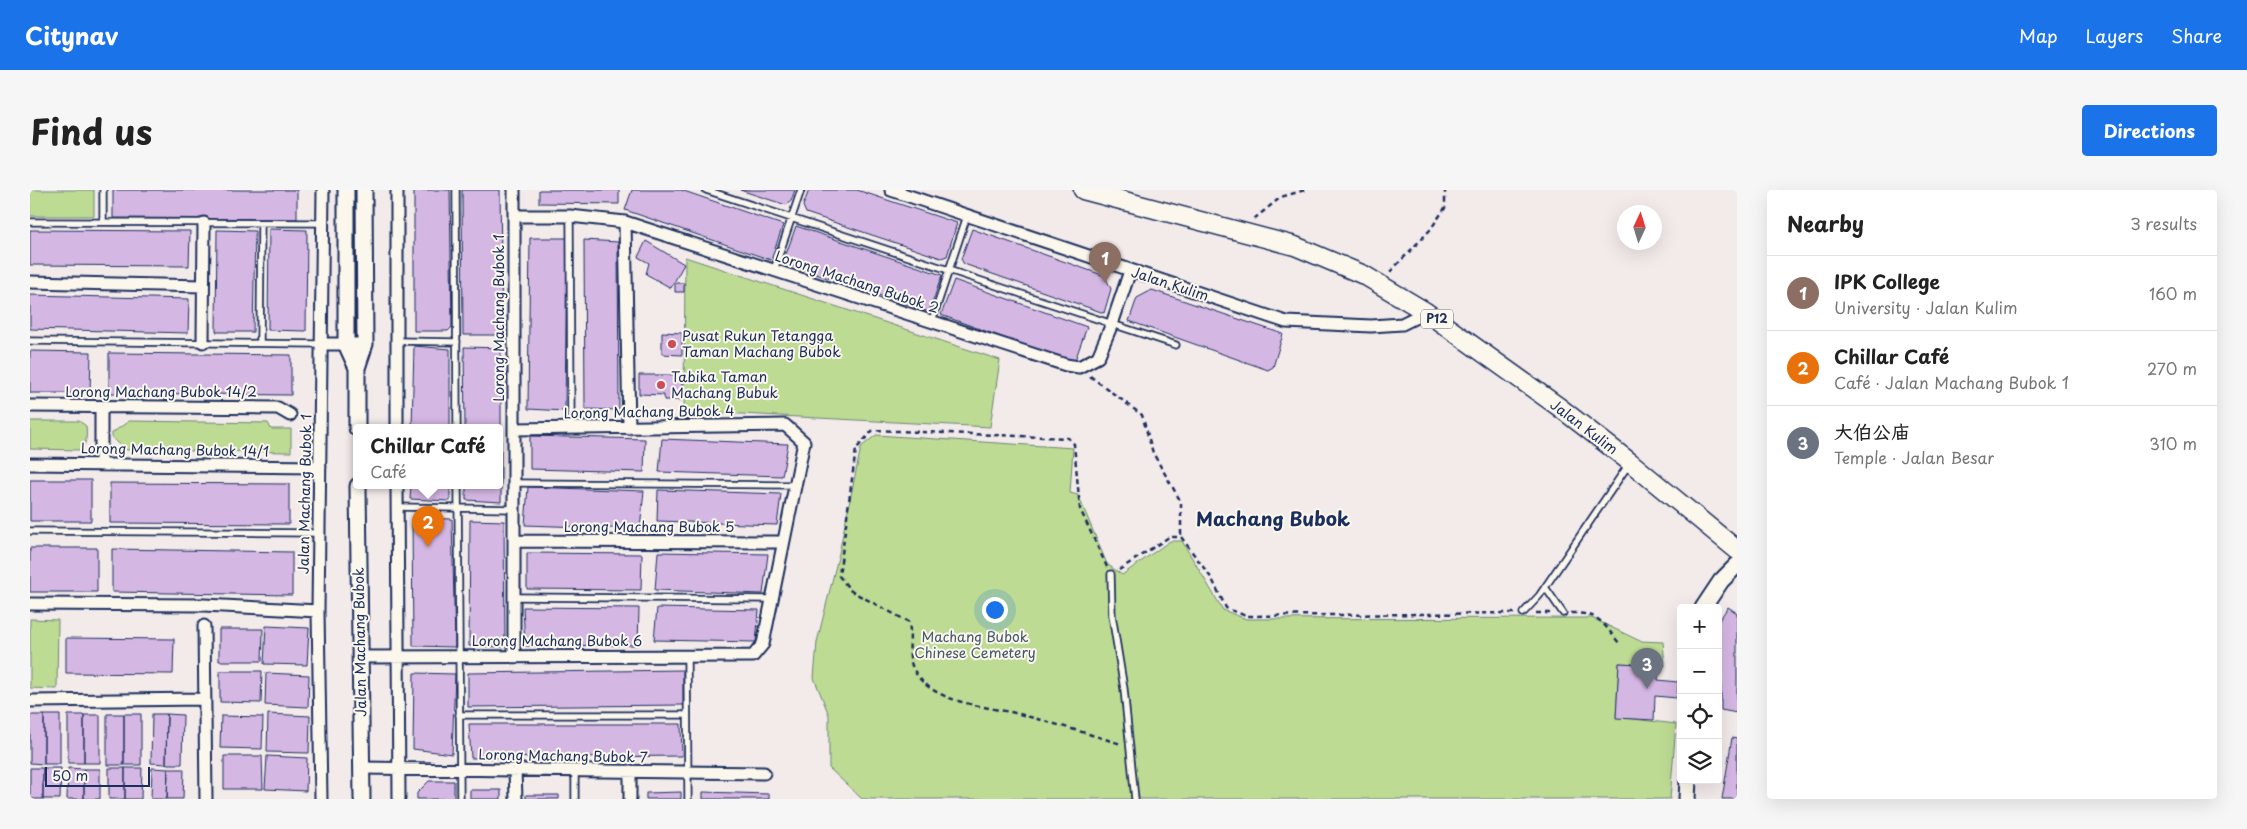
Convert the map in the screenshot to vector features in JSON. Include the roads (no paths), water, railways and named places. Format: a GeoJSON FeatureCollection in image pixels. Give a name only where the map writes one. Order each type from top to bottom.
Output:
{"type":"FeatureCollection","features":[{"type":"Feature","properties":{"kind":"main road"},"geometry":{"type":"LineString","coordinates":[[346,190],[346,344],[357,368]]}},
{"type":"Feature","properties":{"kind":"main road"},"geometry":{"type":"LineString","coordinates":[[357,424],[357,368],[365,344],[364,190]]}},
{"type":"Feature","properties":{"kind":"main road","name":"Jalan Kulim"},"geometry":{"type":"LineString","coordinates":[[1084,190],[1242,230],[1320,255],[1364,275],[1426,312],[1559,407],[1630,462],[1737,550]]}},
{"type":"Feature","properties":{"kind":"main road","name":"Jalan Machang Bubok"},"geometry":{"type":"LineString","coordinates":[[358,489],[362,799]]}},
{"type":"Feature","properties":{"kind":"main road"},"geometry":{"type":"LineString","coordinates":[[1706,604],[1721,580],[1737,565]]}},
{"type":"Feature","properties":{"kind":"main road"},"geometry":{"type":"LineString","coordinates":[[1687,799],[1688,784]]}},
{"type":"Feature","properties":{"kind":"street","name":"Jalan Machang Bubok 1"},"geometry":{"type":"LineString","coordinates":[[321,799],[318,611],[323,190]]}},
{"type":"Feature","properties":{"kind":"street"},"geometry":{"type":"LineString","coordinates":[[397,190],[397,424]]}},
{"type":"Feature","properties":{"kind":"street","name":"Lorong Machang Bubok 1"},"geometry":{"type":"LineString","coordinates":[[514,190],[514,656]]}},
{"type":"Feature","properties":{"kind":"street","name":"Jalan Kulim"},"geometry":{"type":"LineString","coordinates":[[891,190],[1286,322],[1371,326],[1402,324],[1426,312]]}},
{"type":"Feature","properties":{"kind":"street","name":"Lorong Machang Bubok 2"},"geometry":{"type":"LineString","coordinates":[[514,216],[570,216],[625,222],[1066,365],[1079,367],[1098,357],[1112,324]]}},
{"type":"Feature","properties":{"kind":"street"},"geometry":{"type":"LineString","coordinates":[[625,222],[629,428]]}},
{"type":"Feature","properties":{"kind":"street"},"geometry":{"type":"LineString","coordinates":[[203,342],[204,223]]}},
{"type":"Feature","properties":{"kind":"street"},"geometry":{"type":"LineString","coordinates":[[1112,324],[1130,271]]}},
{"type":"Feature","properties":{"kind":"street"},"geometry":{"type":"LineString","coordinates":[[30,282],[203,286]]}},
{"type":"Feature","properties":{"kind":"street"},"geometry":{"type":"LineString","coordinates":[[321,344],[365,344]]}},
{"type":"Feature","properties":{"kind":"street","name":"Lorong Machang Bubok 14/2"},"geometry":{"type":"LineString","coordinates":[[30,406],[278,408],[290,415]]}},
{"type":"Feature","properties":{"kind":"street"},"geometry":{"type":"LineString","coordinates":[[101,407],[101,465]]}},
{"type":"Feature","properties":{"kind":"street","name":"Lorong Machang Bubok 4"},"geometry":{"type":"LineString","coordinates":[[514,429],[785,425],[804,442],[795,485]]}},
{"type":"Feature","properties":{"kind":"street","name":"Lorong Machang Bubok 14/1"},"geometry":{"type":"LineString","coordinates":[[30,464],[320,467]]}},
{"type":"Feature","properties":{"kind":"street"},"geometry":{"type":"LineString","coordinates":[[772,599],[795,485]]}},
{"type":"Feature","properties":{"kind":"street"},"geometry":{"type":"LineString","coordinates":[[397,489],[399,799]]}},
{"type":"Feature","properties":{"kind":"street","name":"Lorong Machang Bubok 5"},"geometry":{"type":"LineString","coordinates":[[514,541],[783,542]]}},
{"type":"Feature","properties":{"kind":"street","name":"Lorong Machang Bubok 6"},"geometry":{"type":"LineString","coordinates":[[361,657],[753,656],[763,644],[772,599]]}},
{"type":"Feature","properties":{"kind":"street"},"geometry":{"type":"LineString","coordinates":[[30,604],[204,605],[318,611]]}},
{"type":"Feature","properties":{"kind":"street"},"geometry":{"type":"LineString","coordinates":[[204,626],[206,799]]}},
{"type":"Feature","properties":{"kind":"street"},"geometry":{"type":"LineString","coordinates":[[30,700],[205,699]]}},
{"type":"Feature","properties":{"kind":"street","name":"Lorong Machang Bubok 7"},"geometry":{"type":"LineString","coordinates":[[362,768],[764,773]]}},
{"type":"Feature","properties":{"kind":"street"},"geometry":{"type":"LineString","coordinates":[[516,770],[516,799]]}},
{"type":"Feature","properties":{"kind":"street"},"geometry":{"type":"LineString","coordinates":[[630,771],[630,799]]}},
{"type":"Feature","properties":{"kind":"lane"},"geometry":{"type":"LineString","coordinates":[[103,190],[103,222]]}},
{"type":"Feature","properties":{"kind":"lane"},"geometry":{"type":"LineString","coordinates":[[456,190],[457,424]]}},
{"type":"Feature","properties":{"kind":"lane"},"geometry":{"type":"LineString","coordinates":[[706,190],[1176,345]]}},
{"type":"Feature","properties":{"kind":"lane"},"geometry":{"type":"LineString","coordinates":[[774,270],[801,190]]}},
{"type":"Feature","properties":{"kind":"lane"},"geometry":{"type":"LineString","coordinates":[[570,216],[571,428]]}},
{"type":"Feature","properties":{"kind":"lane"},"geometry":{"type":"LineString","coordinates":[[932,322],[967,216]]}},
{"type":"Feature","properties":{"kind":"lane"},"geometry":{"type":"LineString","coordinates":[[30,222],[323,224]]}},
{"type":"Feature","properties":{"kind":"lane"},"geometry":{"type":"LineString","coordinates":[[260,343],[261,223]]}},
{"type":"Feature","properties":{"kind":"lane"},"geometry":{"type":"LineString","coordinates":[[30,341],[321,344]]}},
{"type":"Feature","properties":{"kind":"lane"},"geometry":{"type":"LineString","coordinates":[[397,341],[457,342]]}},
{"type":"Feature","properties":{"kind":"lane"},"geometry":{"type":"LineString","coordinates":[[1524,613],[1545,587],[1630,462]]}},
{"type":"Feature","properties":{"kind":"lane"},"geometry":{"type":"LineString","coordinates":[[514,483],[795,485]]}},
{"type":"Feature","properties":{"kind":"lane"},"geometry":{"type":"LineString","coordinates":[[458,489],[460,799]]}},
{"type":"Feature","properties":{"kind":"lane"},"geometry":{"type":"LineString","coordinates":[[397,507],[514,509]]}},
{"type":"Feature","properties":{"kind":"lane"},"geometry":{"type":"LineString","coordinates":[[30,531],[319,533]]}},
{"type":"Feature","properties":{"kind":"lane"},"geometry":{"type":"LineString","coordinates":[[1111,574],[1112,615],[1124,689],[1135,799]]}},
{"type":"Feature","properties":{"kind":"lane"},"geometry":{"type":"LineString","coordinates":[[1545,587],[1562,613]]}},
{"type":"Feature","properties":{"kind":"lane"},"geometry":{"type":"LineString","coordinates":[[514,598],[772,599]]}},
{"type":"Feature","properties":{"kind":"lane"},"geometry":{"type":"LineString","coordinates":[[687,656],[688,799]]}},
{"type":"Feature","properties":{"kind":"lane"},"geometry":{"type":"LineString","coordinates":[[459,715],[687,715]]}},
{"type":"Feature","properties":{"kind":"lane"},"geometry":{"type":"LineString","coordinates":[[575,771],[575,799]]}},
{"type":"Feature","properties":{"kind":"place","name":"IPK College"},"geometry":{"type":"Point","coordinates":[1105,283]}},
{"type":"Feature","properties":{"kind":"place","name":"Pusat Rukun Tetangga Taman Machang Bubok"},"geometry":{"type":"Point","coordinates":[672,344]}},
{"type":"Feature","properties":{"kind":"place","name":"Tabika Taman Machang Bubuk"},"geometry":{"type":"Point","coordinates":[661,385]}},
{"type":"Feature","properties":{"kind":"place","name":"Chillar Café"},"geometry":{"type":"Point","coordinates":[428,547]}},
{"type":"Feature","properties":{"kind":"place","name":"大伯公庙"},"geometry":{"type":"Point","coordinates":[1647,689]}},
{"type":"Feature","properties":{"kind":"district","name":"Machang Bubok"},"geometry":{"type":"Point","coordinates":[1273,519]}},
{"type":"Feature","properties":{"kind":"park label","name":"Machang Bubok Chinese Cemetery"},"geometry":{"type":"Point","coordinates":[975,646]}}]}
